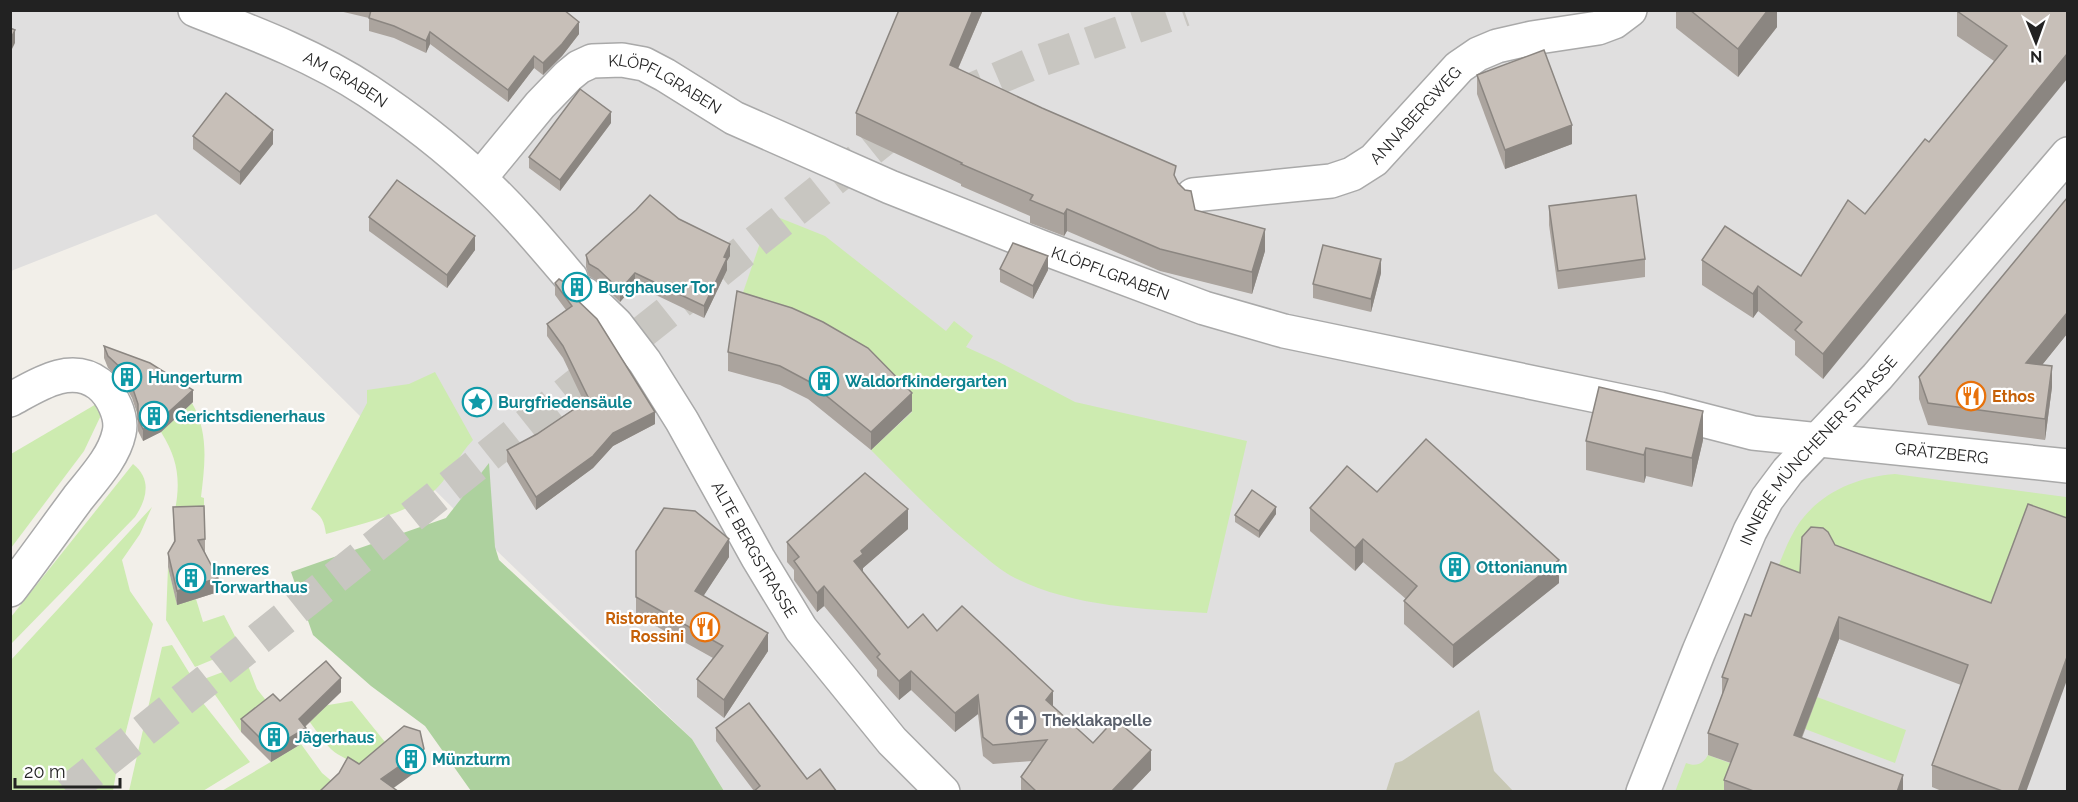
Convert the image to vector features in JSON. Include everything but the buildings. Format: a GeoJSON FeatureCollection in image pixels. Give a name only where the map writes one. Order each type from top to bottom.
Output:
{"type":"FeatureCollection","features":[{"type":"Feature","properties":{"kind":"street","name":"AM GRABEN"},"geometry":{"type":"LineString","coordinates":[[195,10],[309,58],[367,90],[442,145],[480,178]]}},
{"type":"Feature","properties":{"kind":"street","name":"ANNABERGWEG"},"geometry":{"type":"LineString","coordinates":[[1193,195],[1331,181],[1352,174],[1374,160],[1459,67],[1478,54],[1497,46],[1532,38],[1598,28],[1614,22],[1630,10]]}},
{"type":"Feature","properties":{"kind":"street","name":"KLÖPFLGRABEN"},"geometry":{"type":"LineString","coordinates":[[480,178],[540,105],[579,67],[592,61],[608,59],[644,64],[734,118],[880,183],[1204,308],[1284,331],[1660,409],[1753,433],[1816,441]]}},
{"type":"Feature","properties":{"kind":"street","name":"INNERE MÜNCHENER STRASSE"},"geometry":{"type":"LineString","coordinates":[[1643,792],[1699,651],[1750,531],[1767,499],[1788,471],[1877,377],[2067,154]]}},
{"type":"Feature","properties":{"kind":"street","name":"ALTE BERGSTRASSE"},"geometry":{"type":"LineString","coordinates":[[480,178],[531,231],[578,286],[616,324],[645,362],[682,421],[758,558],[801,628],[892,741],[943,792]]}},
{"type":"Feature","properties":{"kind":"street"},"geometry":{"type":"LineString","coordinates":[[10,400],[46,380],[59,376],[81,377],[97,383],[104,389],[110,397],[120,425],[116,441],[105,462],[10,590]]}},
{"type":"Feature","properties":{"kind":"street","name":"GRÄTZBERG"},"geometry":{"type":"LineString","coordinates":[[1816,441],[2067,466]]}},
{"type":"Feature","properties":{"kind":"shaded area"},"geometry":{"type":"Polygon","coordinates":[[[11,11],[2067,11],[2067,791],[724,791],[692,739],[464,519],[156,214],[11,271],[11,11]]]}},
{"type":"Feature","properties":{"kind":"shaded area"},"geometry":{"type":"Polygon","coordinates":[[[1479,710],[1494,771],[1513,791],[1386,791],[1395,763],[1402,761],[1479,710]]]}},
{"type":"Feature","properties":{"kind":"green space"},"geometry":{"type":"Polygon","coordinates":[[[770,214],[825,236],[946,331],[954,321],[973,336],[966,347],[1075,402],[1247,441],[1207,613],[1109,605],[1084,601],[1037,588],[1005,572],[950,527],[871,450],[912,412],[737,310],[770,214]]]}},
{"type":"Feature","properties":{"kind":"green space"},"geometry":{"type":"Polygon","coordinates":[[[435,372],[473,440],[442,482],[427,497],[385,517],[326,534],[322,519],[311,509],[367,403],[367,390],[409,384],[435,372]]]}},
{"type":"Feature","properties":{"kind":"green space"},"geometry":{"type":"Polygon","coordinates":[[[98,403],[103,411],[84,451],[11,548],[11,454],[98,403]]]}},
{"type":"Feature","properties":{"kind":"green space"},"geometry":{"type":"Polygon","coordinates":[[[192,403],[203,437],[201,497],[204,498],[204,519],[173,520],[178,485],[177,474],[172,453],[161,432],[192,403]]]}},
{"type":"Feature","properties":{"kind":"green space"},"geometry":{"type":"Polygon","coordinates":[[[489,463],[495,547],[499,560],[692,739],[724,791],[471,791],[425,726],[371,686],[313,635],[291,572],[446,518],[489,463]]]}},
{"type":"Feature","properties":{"kind":"green space"},"geometry":{"type":"Polygon","coordinates":[[[133,464],[143,476],[146,489],[135,517],[11,644],[11,617],[133,464]]]}},
{"type":"Feature","properties":{"kind":"green space"},"geometry":{"type":"Polygon","coordinates":[[[1895,474],[2066,497],[2067,540],[2001,598],[1970,617],[1808,576],[1771,584],[1785,549],[1799,523],[1821,500],[1864,479],[1895,474]]]}},
{"type":"Feature","properties":{"kind":"green space"},"geometry":{"type":"Polygon","coordinates":[[[152,507],[140,534],[122,560],[130,591],[153,624],[113,791],[11,791],[11,660],[152,507]]]}},
{"type":"Feature","properties":{"kind":"green space"},"geometry":{"type":"Polygon","coordinates":[[[168,567],[177,604],[196,599],[203,622],[224,615],[241,648],[195,667],[166,620],[168,567]]]}},
{"type":"Feature","properties":{"kind":"green space"},"geometry":{"type":"Polygon","coordinates":[[[172,645],[193,679],[189,682],[195,693],[250,762],[203,791],[129,791],[162,647],[172,645]]]}},
{"type":"Feature","properties":{"kind":"green space"},"geometry":{"type":"Polygon","coordinates":[[[247,663],[257,689],[272,708],[241,732],[204,679],[247,663]]]}},
{"type":"Feature","properties":{"kind":"green space"},"geometry":{"type":"Polygon","coordinates":[[[1817,697],[1906,730],[1895,763],[1805,729],[1817,697]]]}},
{"type":"Feature","properties":{"kind":"green space"},"geometry":{"type":"Polygon","coordinates":[[[352,701],[393,752],[393,776],[334,752],[299,710],[352,701]]]}},
{"type":"Feature","properties":{"kind":"green space"},"geometry":{"type":"Polygon","coordinates":[[[301,744],[322,773],[340,788],[336,792],[220,792],[301,744]]]}},
{"type":"Feature","properties":{"kind":"green space"},"geometry":{"type":"Polygon","coordinates":[[[1708,755],[1738,766],[1728,791],[1675,792],[1686,763],[1699,764],[1708,755]]]}},
{"type":"Feature","properties":{"kind":"tunnel"},"geometry":{"type":"LineString","coordinates":[[67,792],[918,112],[1039,61],[1184,10]]}},
{"type":"Feature","properties":{"kind":"place","name":"Burghauser Tor"},"geometry":{"type":"Point","coordinates":[577,287]}},
{"type":"Feature","properties":{"kind":"place","name":"Hungerturm"},"geometry":{"type":"Point","coordinates":[127,377]}},
{"type":"Feature","properties":{"kind":"place","name":"Waldorfkindergarten"},"geometry":{"type":"Point","coordinates":[824,381]}},
{"type":"Feature","properties":{"kind":"place","name":"Ethos"},"geometry":{"type":"Point","coordinates":[1971,396]}},
{"type":"Feature","properties":{"kind":"place","name":"Burgfriedensäule"},"geometry":{"type":"Point","coordinates":[477,402]}},
{"type":"Feature","properties":{"kind":"place","name":"Gerichtsdienerhaus"},"geometry":{"type":"Point","coordinates":[154,416]}},
{"type":"Feature","properties":{"kind":"place","name":"Ottonianum"},"geometry":{"type":"Point","coordinates":[1455,567]}},
{"type":"Feature","properties":{"kind":"place","name":"Inneres Torwarthaus"},"geometry":{"type":"Point","coordinates":[191,578]}},
{"type":"Feature","properties":{"kind":"place","name":"Ristorante Rossini"},"geometry":{"type":"Point","coordinates":[705,627]}},
{"type":"Feature","properties":{"kind":"place","name":"Theklakapelle"},"geometry":{"type":"Point","coordinates":[1021,720]}},
{"type":"Feature","properties":{"kind":"place","name":"Jägerhaus"},"geometry":{"type":"Point","coordinates":[274,737]}},
{"type":"Feature","properties":{"kind":"place","name":"Münzturm"},"geometry":{"type":"Point","coordinates":[411,759]}}]}
